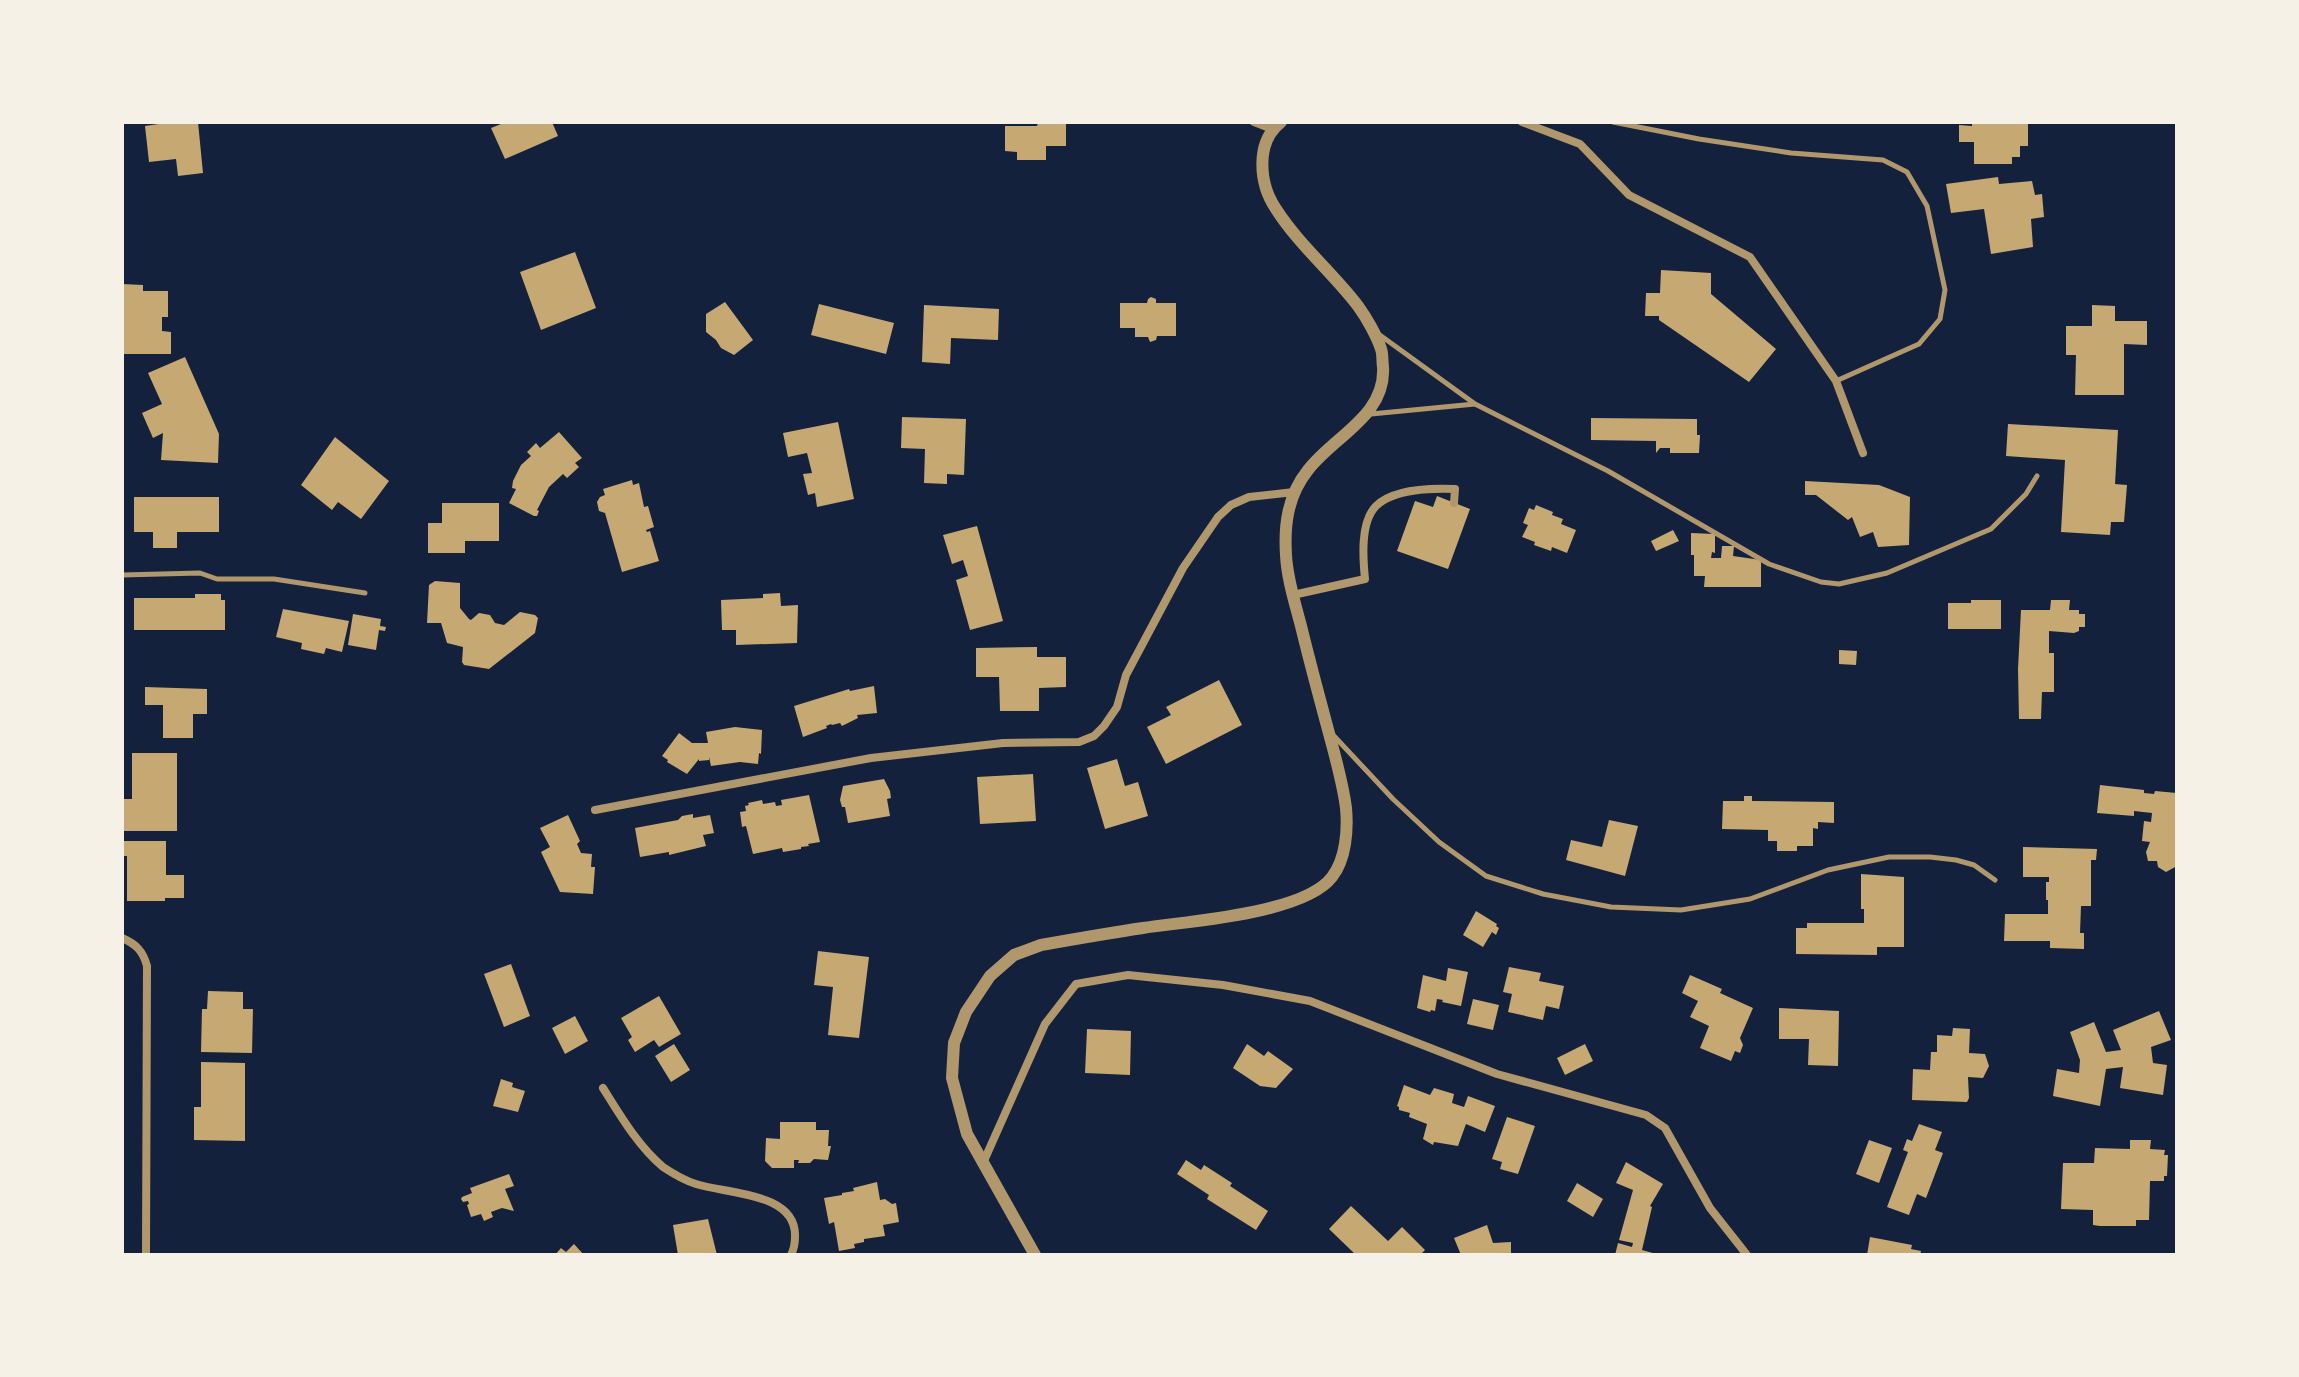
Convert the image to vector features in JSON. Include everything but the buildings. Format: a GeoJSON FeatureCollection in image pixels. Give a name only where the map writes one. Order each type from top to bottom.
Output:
{"type":"FeatureCollection","features":[{"type":"Feature","properties":{"kind":"street"},"geometry":{"type":"LineString","coordinates":[[1035,1255],[967,1134],[952,1078],[954,1043],[958,1032],[966,1012],[990,976],[1014,955],[1041,945],[1242,914],[1301,898],[1317,891],[1332,878],[1342,860],[1346,810],[1293,595],[1286,558],[1286,516],[1294,492],[1308,469],[1368,414],[1384,381],[1381,350],[1359,308],[1275,208],[1263,170],[1263,148],[1277,126],[1254,122]]}},
{"type":"Feature","properties":{"kind":"street"},"geometry":{"type":"LineString","coordinates":[[1522,122],[1580,144],[1629,195],[1750,257],[1836,381],[1863,453]]}},
{"type":"Feature","properties":{"kind":"street"},"geometry":{"type":"LineString","coordinates":[[1293,595],[1365,579],[1362,557],[1366,527],[1375,507],[1391,497],[1425,488],[1455,489],[1454,503]]}},
{"type":"Feature","properties":{"kind":"street"},"geometry":{"type":"LineString","coordinates":[[595,810],[871,758],[1003,743],[1079,742],[1094,736],[1117,707],[1126,675],[1183,568],[1218,517],[1231,505],[1249,497],[1294,492]]}},
{"type":"Feature","properties":{"kind":"street"},"geometry":{"type":"LineString","coordinates":[[122,938],[137,945],[147,966],[146,1255]]}},
{"type":"Feature","properties":{"kind":"street"},"geometry":{"type":"LineString","coordinates":[[983,1163],[1045,1024],[1076,984],[1128,975],[1223,985],[1310,1001],[1497,1074],[1646,1115],[1665,1128],[1710,1208],[1747,1255]]}},
{"type":"Feature","properties":{"kind":"street"},"geometry":{"type":"LineString","coordinates":[[603,1088],[631,1132],[664,1167],[694,1183],[770,1201],[786,1211],[795,1227],[791,1255]]}},
{"type":"Feature","properties":{"kind":"lane"},"geometry":{"type":"LineString","coordinates":[[1613,122],[1791,153],[1883,160],[1907,172],[1927,206],[1945,290],[1940,319],[1919,344],[1836,381]]}},
{"type":"Feature","properties":{"kind":"lane"},"geometry":{"type":"LineString","coordinates":[[1370,328],[1475,404],[1608,471],[1769,564],[1821,582],[1839,584],[1887,573],[1991,529],[2026,494],[2037,476]]}},
{"type":"Feature","properties":{"kind":"lane"},"geometry":{"type":"LineString","coordinates":[[1368,414],[1475,404]]}},
{"type":"Feature","properties":{"kind":"lane"},"geometry":{"type":"LineString","coordinates":[[122,575],[200,573],[217,579],[274,579],[365,593]]}},
{"type":"Feature","properties":{"kind":"lane"},"geometry":{"type":"LineString","coordinates":[[1328,730],[1393,799],[1439,842],[1486,876],[1543,894],[1611,907],[1681,910],[1750,899],[1828,870],[1889,857],[1956,860],[1974,865],[1995,880]]}}]}
